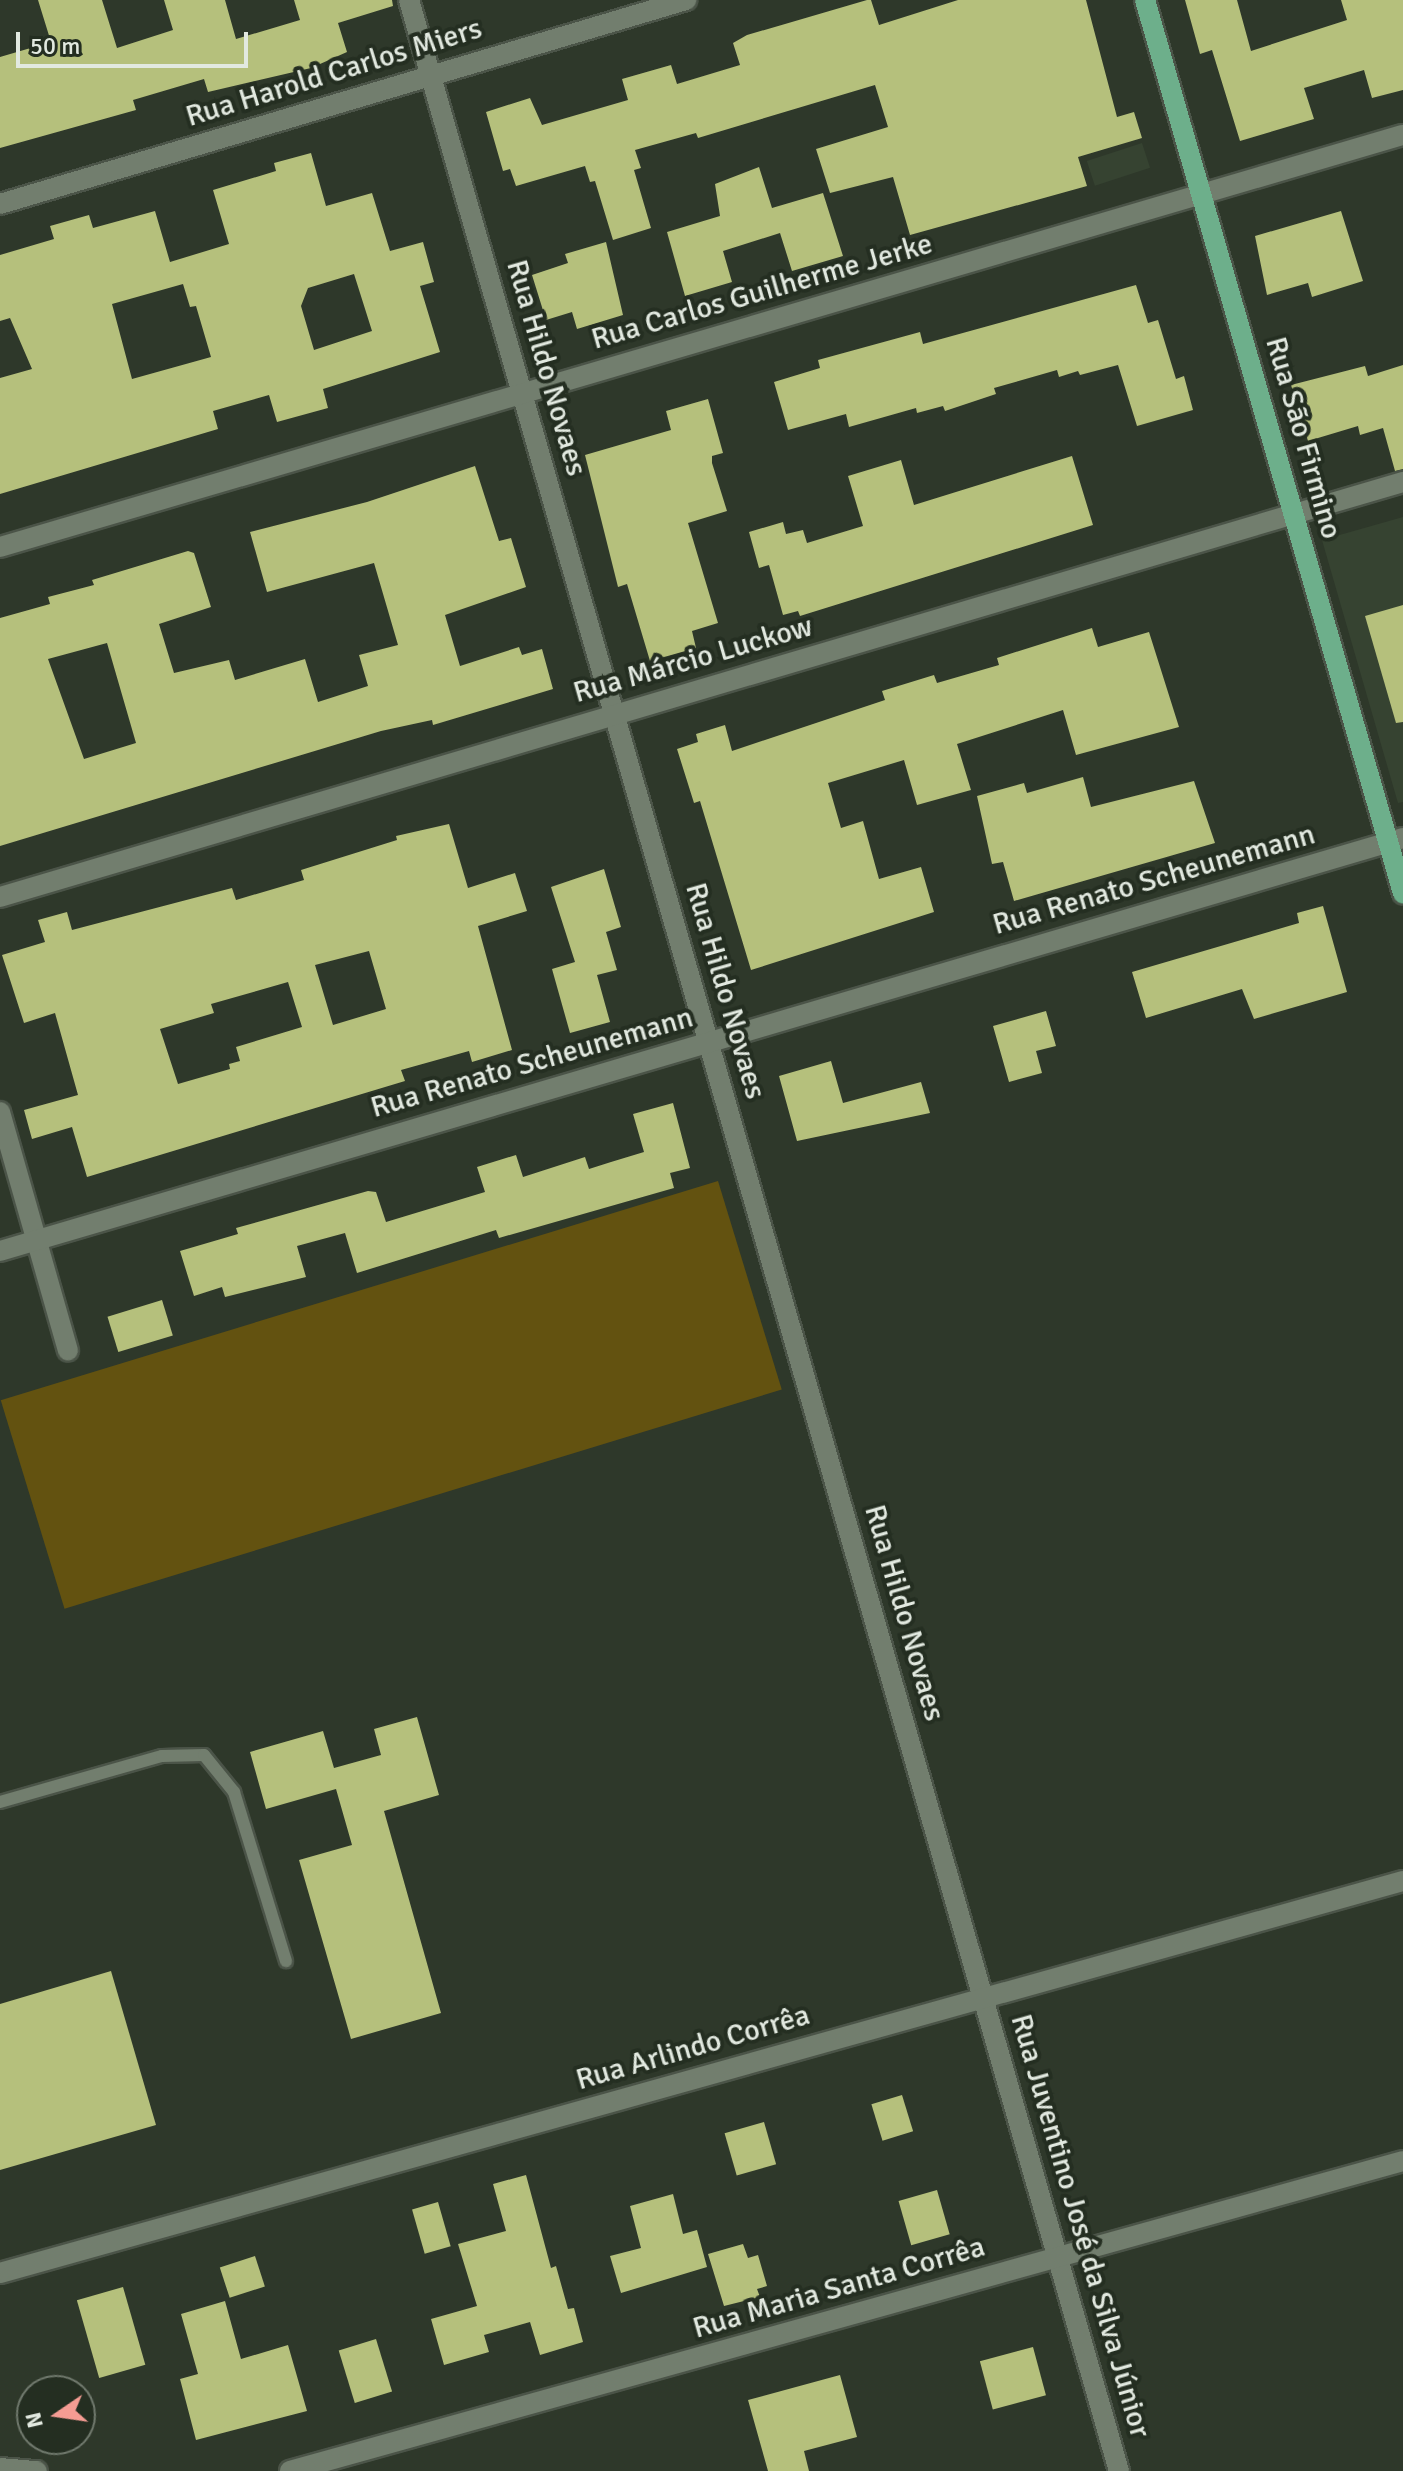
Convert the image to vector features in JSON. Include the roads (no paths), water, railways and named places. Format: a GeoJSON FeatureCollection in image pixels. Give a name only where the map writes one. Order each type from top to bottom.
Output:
{"type":"FeatureCollection","features":[{"type":"Feature","properties":{"kind":"main road","name":"Rua São Firmino"},"geometry":{"type":"LineString","coordinates":[[1145,0],[1294,514],[1396,840],[1403,893]]}},
{"type":"Feature","properties":{"kind":"street","name":"Rua Hildo Novaes"},"geometry":{"type":"LineString","coordinates":[[409,0],[983,1998]]}},
{"type":"Feature","properties":{"kind":"street","name":"Rua Harold Carlos Miers"},"geometry":{"type":"LineString","coordinates":[[0,204],[686,0]]}},
{"type":"Feature","properties":{"kind":"street","name":"Rua Carlos Guilherme Jerke"},"geometry":{"type":"LineString","coordinates":[[0,547],[1403,135]]}},
{"type":"Feature","properties":{"kind":"street","name":"Rua Márcio Luckow"},"geometry":{"type":"LineString","coordinates":[[0,897],[1403,482]]}},
{"type":"Feature","properties":{"kind":"street","name":"Rua Renato Scheunemann"},"geometry":{"type":"LineString","coordinates":[[0,1251],[1396,840]]}},
{"type":"Feature","properties":{"kind":"street"},"geometry":{"type":"LineString","coordinates":[[0,1112],[68,1351]]}},
{"type":"Feature","properties":{"kind":"street","name":"Rua Arlindo Corrêa"},"geometry":{"type":"LineString","coordinates":[[0,2273],[1403,1881]]}},
{"type":"Feature","properties":{"kind":"street","name":"Rua Juventino José da Silva Júnior"},"geometry":{"type":"LineString","coordinates":[[983,1998],[1119,2471]]}},
{"type":"Feature","properties":{"kind":"street","name":"Rua Maria Santa Corrêa"},"geometry":{"type":"LineString","coordinates":[[290,2471],[1403,2161]]}},
{"type":"Feature","properties":{"kind":"street"},"geometry":{"type":"LineString","coordinates":[[0,2468],[37,2471]]}},
{"type":"Feature","properties":{"kind":"lane"},"geometry":{"type":"LineString","coordinates":[[0,1802],[162,1756],[204,1755],[234,1792],[286,1961]]}}]}
